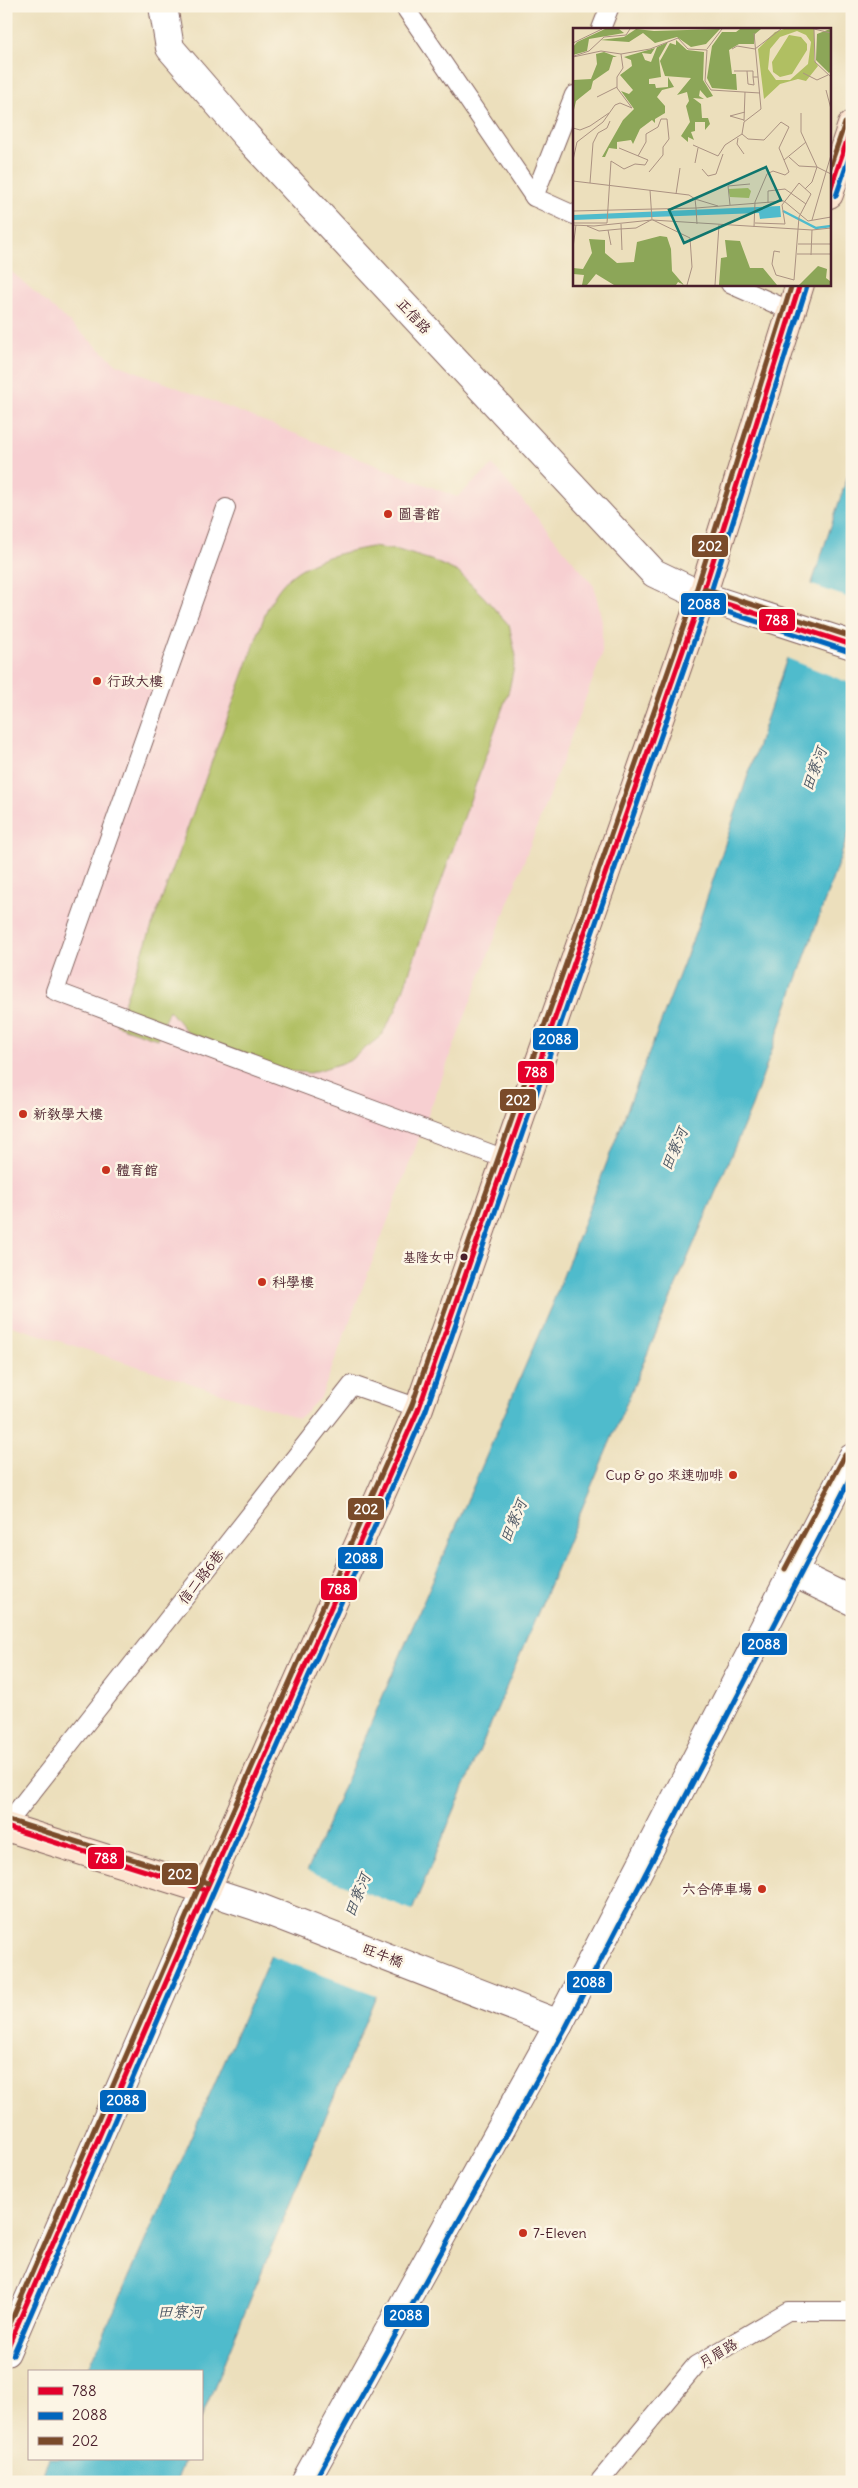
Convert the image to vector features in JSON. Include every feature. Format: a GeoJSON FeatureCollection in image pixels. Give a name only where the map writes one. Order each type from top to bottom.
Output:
{"type":"FeatureCollection","features":[{"type":"Feature","properties":{"kind":"main road"},"geometry":{"type":"LineString","coordinates":[[830,191],[852,125]]}},
{"type":"Feature","properties":{"kind":"main road"},"geometry":{"type":"LineString","coordinates":[[6,1826],[206,1890],[419,1408],[702,596],[800,285]]}},
{"type":"Feature","properties":{"kind":"street","name":"正信路"},"geometry":{"type":"LineString","coordinates":[[163,6],[170,48],[247,137],[654,572],[702,596],[852,645]]}},
{"type":"Feature","properties":{"kind":"street"},"geometry":{"type":"LineString","coordinates":[[305,2482],[559,2024],[852,1458]]}},
{"type":"Feature","properties":{"kind":"street"},"geometry":{"type":"LineString","coordinates":[[792,1572],[852,1600]]}},
{"type":"Feature","properties":{"kind":"street","name":"旺牛橋"},"geometry":{"type":"LineString","coordinates":[[206,1890],[264,1909],[559,2024]]}},
{"type":"Feature","properties":{"kind":"street"},"geometry":{"type":"LineString","coordinates":[[6,2352],[206,1890]]}},
{"type":"Feature","properties":{"kind":"lane"},"geometry":{"type":"LineString","coordinates":[[404,6],[534,197],[573,215]]}},
{"type":"Feature","properties":{"kind":"lane"},"geometry":{"type":"LineString","coordinates":[[601,28],[610,6]]}},
{"type":"Feature","properties":{"kind":"lane"},"geometry":{"type":"LineString","coordinates":[[534,197],[573,98]]}},
{"type":"Feature","properties":{"kind":"lane"},"geometry":{"type":"LineString","coordinates":[[732,285],[791,311]]}},
{"type":"Feature","properties":{"kind":"lane"},"geometry":{"type":"LineString","coordinates":[[226,508],[55,991],[505,1158]]}},
{"type":"Feature","properties":{"kind":"lane","name":"信二路6巷"},"geometry":{"type":"LineString","coordinates":[[6,1826],[352,1385],[419,1408]]}},
{"type":"Feature","properties":{"kind":"lane","name":"月眉路"},"geometry":{"type":"LineString","coordinates":[[599,2482],[696,2365],[788,2311],[852,2311]]}},
{"type":"Feature","properties":{"kind":"shaded area","name":"基隆女中"},"geometry":{"type":"Polygon","coordinates":[[[6,267],[117,364],[457,497],[493,465],[594,586],[602,621],[602,655],[321,1397],[299,1418],[6,1324],[6,267]]]}},
{"type":"Feature","properties":{"kind":"green space"},"geometry":{"type":"Polygon","coordinates":[[[371,547],[398,550],[431,560],[458,572],[509,625],[516,656],[509,690],[396,1010],[381,1036],[349,1061],[310,1073],[274,1070],[187,1032],[169,1010],[157,1039],[116,1025],[267,609],[279,589],[297,571],[320,560],[371,547]]]}},
{"type":"Feature","properties":{"kind":"water","name":"田寮河"},"geometry":{"type":"Polygon","coordinates":[[[852,463],[852,824],[752,1106],[356,2043],[202,2417],[202,2370],[88,2370],[258,1985],[555,1297],[696,931],[852,463]]]}},
{"type":"Feature","properties":{"kind":"water"},"geometry":{"type":"Polygon","coordinates":[[[49,2460],[185,2460],[176,2482],[39,2482],[49,2460]]]}},
{"type":"Feature","properties":{"kind":"pier"},"geometry":{"type":"Polygon","coordinates":[[[809,584],[852,599],[852,684],[784,657],[809,584]]]}},
{"type":"Feature","properties":{"kind":"pier"},"geometry":{"type":"Polygon","coordinates":[[[305,1870],[415,1911],[379,1996],[268,1955],[305,1870]]]}},
{"type":"Feature","properties":{"kind":"transit line","name":"202"},"geometry":{"type":"LineString","coordinates":[[830,167],[845,123]]}},
{"type":"Feature","properties":{"kind":"transit line","name":"788"},"geometry":{"type":"LineString","coordinates":[[830,190],[852,126]]}},
{"type":"Feature","properties":{"kind":"transit line","name":"2088"},"geometry":{"type":"LineString","coordinates":[[836,196],[852,149]]}},
{"type":"Feature","properties":{"kind":"transit line","name":"202"},"geometry":{"type":"LineString","coordinates":[[6,2333],[199,1887],[412,1405],[695,594],[792,285]]}},
{"type":"Feature","properties":{"kind":"transit line","name":"788"},"geometry":{"type":"LineString","coordinates":[[6,2351],[206,1890],[419,1408],[702,596],[800,285]]}},
{"type":"Feature","properties":{"kind":"transit line","name":"2088"},"geometry":{"type":"LineString","coordinates":[[13,2355],[213,1893],[426,1410],[709,598],[807,286]]}},
{"type":"Feature","properties":{"kind":"transit line","name":"202"},"geometry":{"type":"LineString","coordinates":[[704,589],[852,637]]}},
{"type":"Feature","properties":{"kind":"transit line","name":"788"},"geometry":{"type":"LineString","coordinates":[[702,596],[852,645]]}},
{"type":"Feature","properties":{"kind":"transit line","name":"2088"},"geometry":{"type":"LineString","coordinates":[[700,603],[850,652]]}},
{"type":"Feature","properties":{"kind":"transit line","name":"202"},"geometry":{"type":"LineString","coordinates":[[785,1569],[845,1455]]}},
{"type":"Feature","properties":{"kind":"transit line","name":"2088"},"geometry":{"type":"LineString","coordinates":[[314,2482],[566,2027],[852,1475]]}},
{"type":"Feature","properties":{"kind":"transit line","name":"202"},"geometry":{"type":"LineString","coordinates":[[8,1820],[208,1883]]}},
{"type":"Feature","properties":{"kind":"transit line","name":"788"},"geometry":{"type":"LineString","coordinates":[[6,1827],[206,1890]]}},
{"type":"Feature","properties":{"kind":"place","name":"圖書館"},"geometry":{"type":"Point","coordinates":[388,514]}},
{"type":"Feature","properties":{"kind":"place","name":"行政大樓"},"geometry":{"type":"Point","coordinates":[97,681]}},
{"type":"Feature","properties":{"kind":"place","name":"新教學大樓"},"geometry":{"type":"Point","coordinates":[23,1114]}},
{"type":"Feature","properties":{"kind":"place","name":"體育館"},"geometry":{"type":"Point","coordinates":[106,1170]}},
{"type":"Feature","properties":{"kind":"place","name":"基隆女中"},"geometry":{"type":"Point","coordinates":[464,1257]}},
{"type":"Feature","properties":{"kind":"place","name":"科學樓"},"geometry":{"type":"Point","coordinates":[262,1282]}},
{"type":"Feature","properties":{"kind":"place","name":"Cup & go 來速咖啡"},"geometry":{"type":"Point","coordinates":[733,1475]}},
{"type":"Feature","properties":{"kind":"place","name":"六合停車場"},"geometry":{"type":"Point","coordinates":[762,1889]}},
{"type":"Feature","properties":{"kind":"place","name":"7-Eleven"},"geometry":{"type":"Point","coordinates":[523,2233]}}]}
